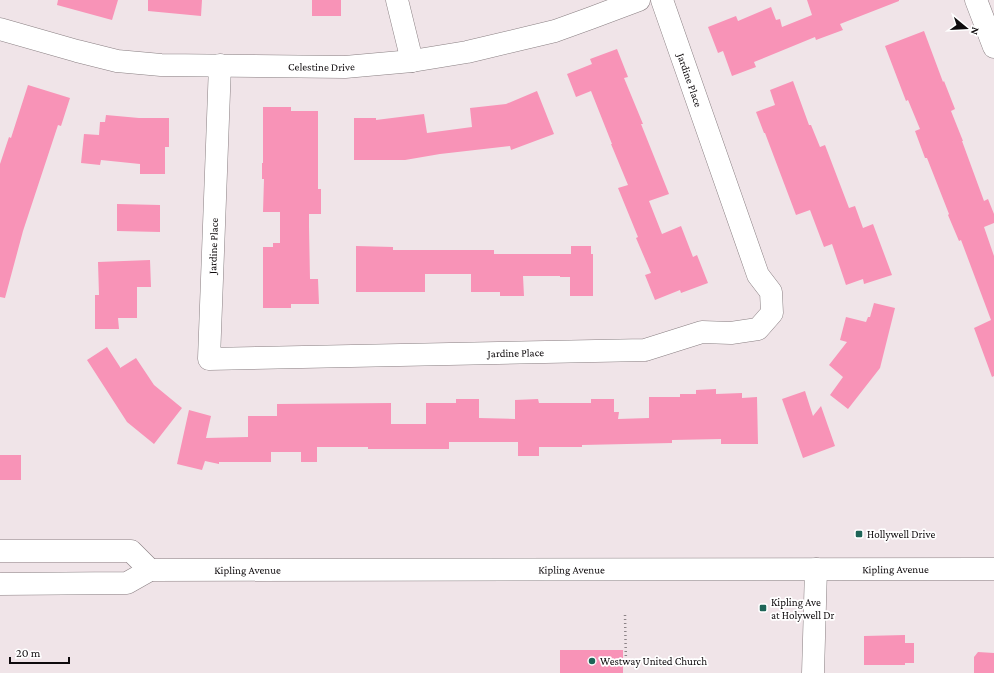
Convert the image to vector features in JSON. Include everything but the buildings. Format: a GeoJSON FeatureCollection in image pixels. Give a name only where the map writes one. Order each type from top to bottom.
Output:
{"type":"FeatureCollection","features":[{"type":"Feature","properties":{"kind":"street"},"geometry":{"type":"LineString","coordinates":[[397,0],[412,61]]}},
{"type":"Feature","properties":{"kind":"street","name":"Celestine Drive"},"geometry":{"type":"LineString","coordinates":[[0,29],[117,61],[161,65],[345,67],[412,61],[467,52],[555,31],[639,0]]}},
{"type":"Feature","properties":{"kind":"street","name":"Jardine Place"},"geometry":{"type":"LineString","coordinates":[[220,65],[209,359],[645,350],[702,332],[731,334],[758,328],[772,313],[771,292],[758,275],[662,0]]}},
{"type":"Feature","properties":{"kind":"street"},"geometry":{"type":"LineString","coordinates":[[976,0],[994,47]]}},
{"type":"Feature","properties":{"kind":"street"},"geometry":{"type":"LineString","coordinates":[[0,550],[131,551],[150,570]]}},
{"type":"Feature","properties":{"kind":"street"},"geometry":{"type":"LineString","coordinates":[[813,673],[816,569]]}},
{"type":"Feature","properties":{"kind":"street","name":"Kipling Avenue"},"geometry":{"type":"LineString","coordinates":[[0,584],[126,583],[150,570],[994,569]]}},
{"type":"Feature","properties":{"kind":"path"},"geometry":{"type":"LineString","coordinates":[[625,615],[626,664]]}},
{"type":"Feature","properties":{"kind":"place","name":"Hollywell Drive"},"geometry":{"type":"Point","coordinates":[859,534]}},
{"type":"Feature","properties":{"kind":"place","name":"Kipling Ave at Holywell Dr"},"geometry":{"type":"Point","coordinates":[763,608]}},
{"type":"Feature","properties":{"kind":"place","name":"Westway United Church"},"geometry":{"type":"Point","coordinates":[592,661]}}]}
